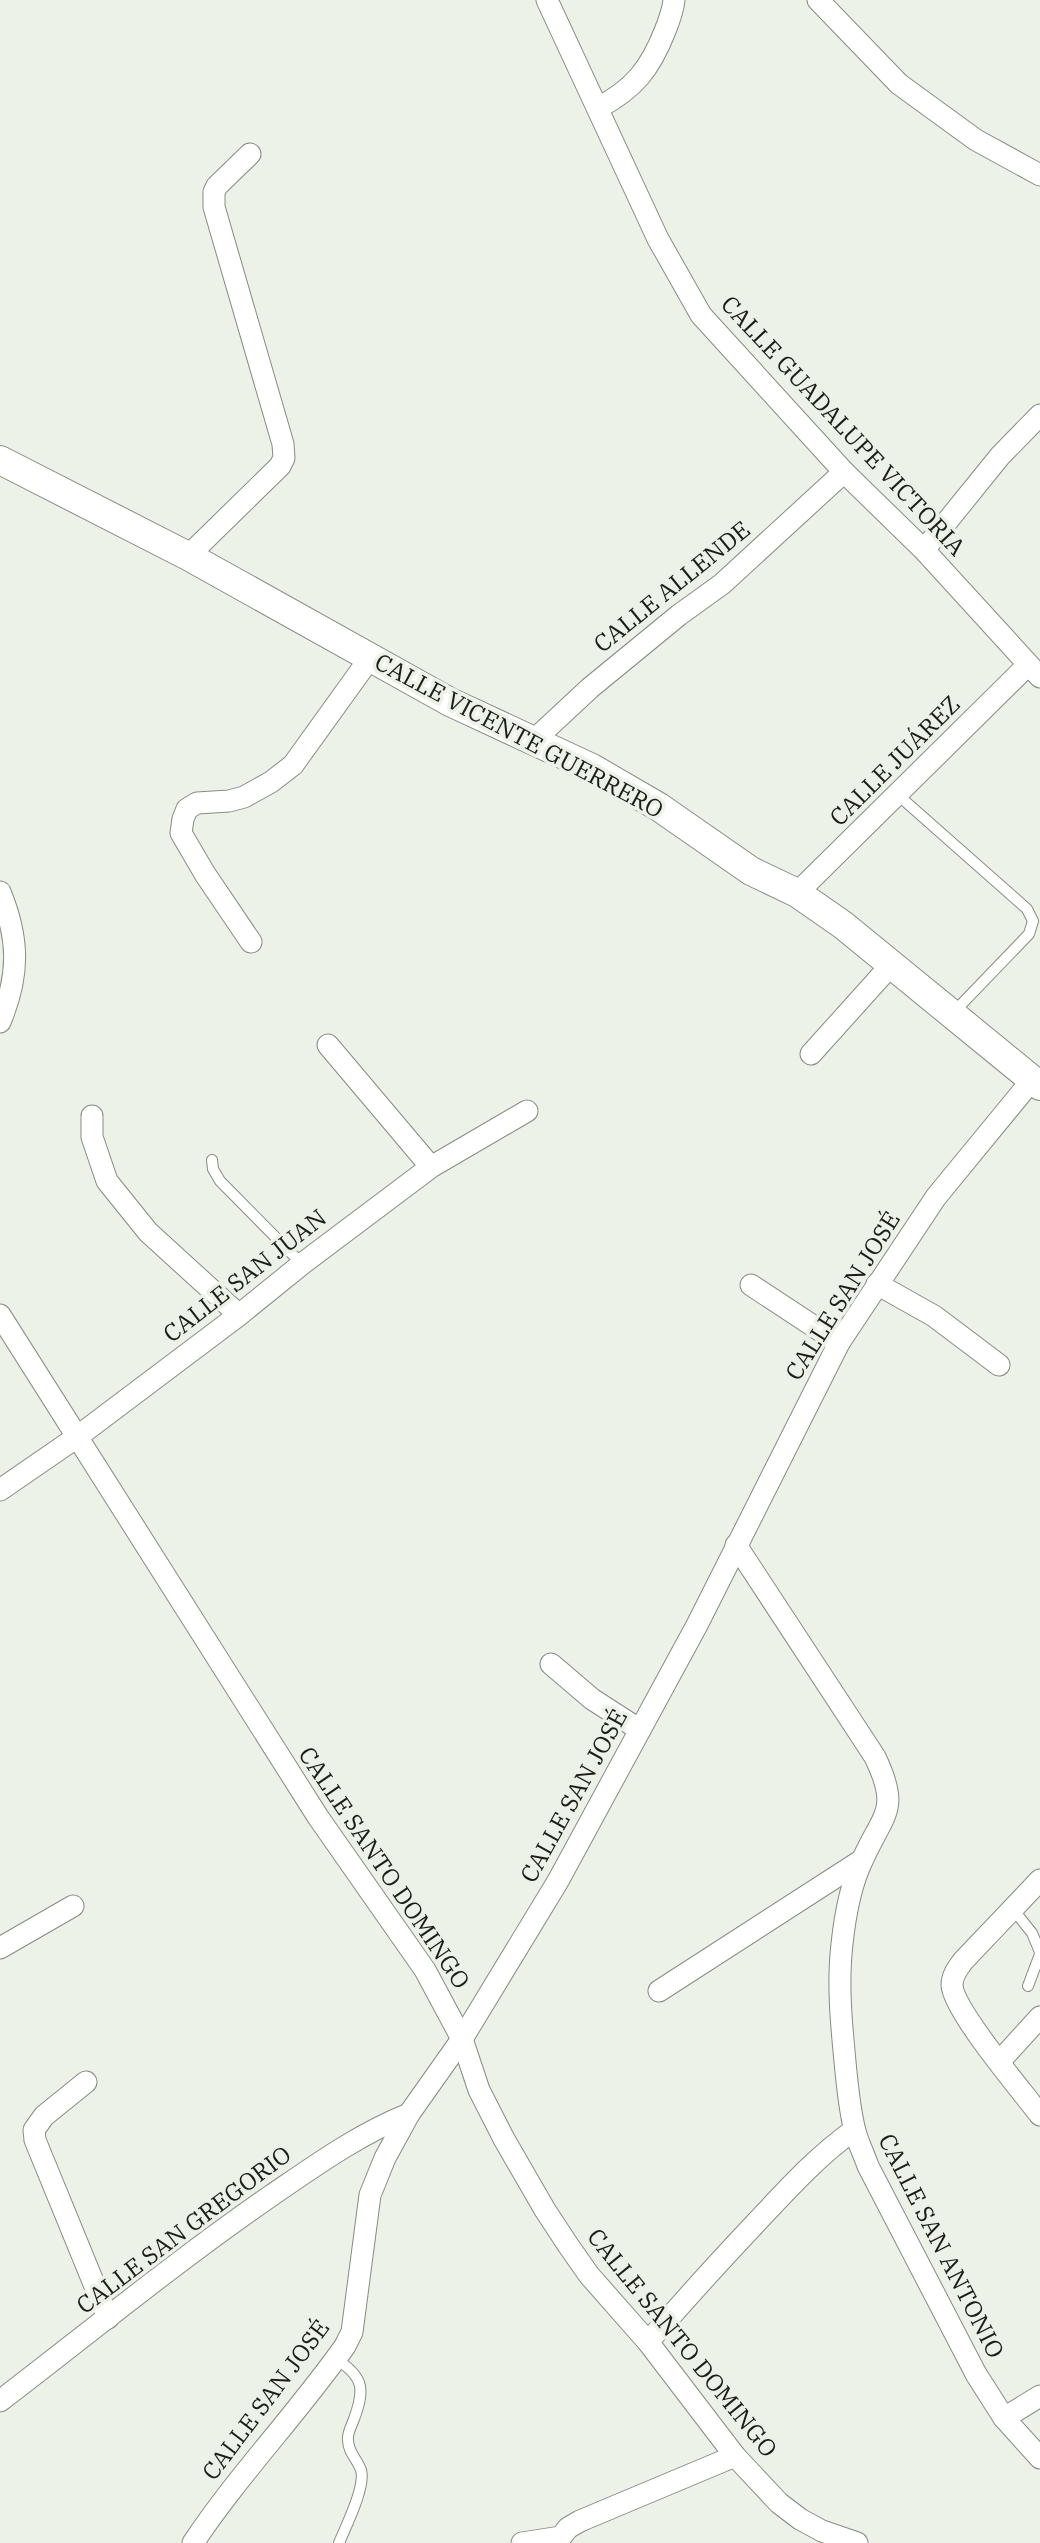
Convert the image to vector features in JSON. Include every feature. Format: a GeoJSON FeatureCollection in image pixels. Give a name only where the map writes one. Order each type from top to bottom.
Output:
{"type":"FeatureCollection","features":[{"type":"Feature","properties":{"kind":"street","name":"CALLE GUADALUPE VICTORIA"},"geometry":{"type":"LineString","coordinates":[[547,0],[658,239],[701,315],[844,472],[924,550],[1034,671]]}},
{"type":"Feature","properties":{"kind":"street"},"geometry":{"type":"LineString","coordinates":[[598,108],[620,96],[650,64],[664,34],[674,0]]}},
{"type":"Feature","properties":{"kind":"street"},"geometry":{"type":"LineString","coordinates":[[818,0],[899,84],[976,140],[1040,175]]}},
{"type":"Feature","properties":{"kind":"street"},"geometry":{"type":"LineString","coordinates":[[188,556],[280,466],[284,458],[283,444],[214,207],[214,192],[217,186],[250,154]]}},
{"type":"Feature","properties":{"kind":"street"},"geometry":{"type":"LineString","coordinates":[[924,550],[1000,456],[1040,415]]}},
{"type":"Feature","properties":{"kind":"street","name":"CALLE VICENTE GUERRERO"},"geometry":{"type":"LineString","coordinates":[[0,460],[188,556],[450,702],[592,768],[659,807],[751,871],[797,894],[843,925],[1036,1083]]}},
{"type":"Feature","properties":{"kind":"street","name":"CALLE ALLENDE"},"geometry":{"type":"LineString","coordinates":[[532,741],[600,680],[731,576],[844,472]]}},
{"type":"Feature","properties":{"kind":"street"},"geometry":{"type":"LineString","coordinates":[[251,942],[181,833],[187,809],[197,803],[244,797],[271,782],[293,765],[370,658]]}},
{"type":"Feature","properties":{"kind":"street","name":"CALLE JUÁREZ"},"geometry":{"type":"LineString","coordinates":[[797,894],[898,795],[1034,671]]}},
{"type":"Feature","properties":{"kind":"street"},"geometry":{"type":"LineString","coordinates":[[0,892],[15,934],[15,978],[0,1022]]}},
{"type":"Feature","properties":{"kind":"street"},"geometry":{"type":"LineString","coordinates":[[811,1054],[892,964]]}},
{"type":"Feature","properties":{"kind":"street"},"geometry":{"type":"LineString","coordinates":[[328,1045],[431,1167]]}},
{"type":"Feature","properties":{"kind":"street","name":"CALLE SAN JOSÉ"},"geometry":{"type":"LineString","coordinates":[[193,2543],[251,2463],[336,2359],[352,2332],[370,2194],[375,2180],[409,2115],[462,2039],[558,1881],[697,1625],[839,1343],[936,1197],[1036,1083]]}},
{"type":"Feature","properties":{"kind":"street","name":"CALLE SAN JUAN"},"geometry":{"type":"LineString","coordinates":[[0,1490],[77,1437],[431,1167],[527,1111]]}},
{"type":"Feature","properties":{"kind":"street"},"geometry":{"type":"LineString","coordinates":[[92,1116],[92,1137],[107,1181],[148,1232],[239,1315]]}},
{"type":"Feature","properties":{"kind":"street"},"geometry":{"type":"LineString","coordinates":[[877,1284],[934,1316],[999,1365]]}},
{"type":"Feature","properties":{"kind":"street"},"geometry":{"type":"LineString","coordinates":[[751,1285],[839,1343]]}},
{"type":"Feature","properties":{"kind":"street","name":"CALLE SANTO DOMINGO"},"geometry":{"type":"LineString","coordinates":[[0,1315],[318,1818],[425,1970],[462,2039],[479,2090],[504,2139],[545,2210],[589,2275],[648,2343],[735,2456],[779,2503],[822,2531],[857,2543]]}},
{"type":"Feature","properties":{"kind":"street","name":"CALLE SAN ANTONIO"},"geometry":{"type":"LineString","coordinates":[[736,1545],[875,1757],[885,1778],[889,1804],[886,1816],[862,1860],[850,1894],[842,1945],[839,1992],[854,2130],[868,2166],[976,2374],[1004,2418],[1040,2458]]}},
{"type":"Feature","properties":{"kind":"street"},"geometry":{"type":"LineString","coordinates":[[551,1664],[592,1699],[639,1730]]}},
{"type":"Feature","properties":{"kind":"street"},"geometry":{"type":"LineString","coordinates":[[659,1991],[862,1860]]}},
{"type":"Feature","properties":{"kind":"street"},"geometry":{"type":"LineString","coordinates":[[1040,1880],[963,1961],[954,1974],[952,1985],[955,1998],[1040,2115]]}},
{"type":"Feature","properties":{"kind":"street"},"geometry":{"type":"LineString","coordinates":[[0,1948],[72,1906]]}},
{"type":"Feature","properties":{"kind":"street"},"geometry":{"type":"LineString","coordinates":[[999,2062],[1040,2017]]}},
{"type":"Feature","properties":{"kind":"street"},"geometry":{"type":"LineString","coordinates":[[86,2082],[44,2116],[34,2130],[35,2140],[108,2318]]}},
{"type":"Feature","properties":{"kind":"street","name":"CALLE SAN GREGORIO"},"geometry":{"type":"LineString","coordinates":[[0,2401],[215,2234],[334,2152],[388,2122],[409,2115]]}},
{"type":"Feature","properties":{"kind":"street"},"geometry":{"type":"LineString","coordinates":[[648,2343],[682,2302],[806,2169],[854,2130]]}},
{"type":"Feature","properties":{"kind":"street"},"geometry":{"type":"LineString","coordinates":[[1004,2418],[1040,2396]]}},
{"type":"Feature","properties":{"kind":"street"},"geometry":{"type":"LineString","coordinates":[[522,2543],[561,2540],[568,2528],[580,2521],[735,2456]]}},
{"type":"Feature","properties":{"kind":"street"},"geometry":{"type":"LineString","coordinates":[[1040,2458],[1040,2464]]}},
{"type":"Feature","properties":{"kind":"lane"},"geometry":{"type":"LineString","coordinates":[[898,795],[1027,909],[1033,921],[1029,934],[953,1013]]}},
{"type":"Feature","properties":{"kind":"lane"},"geometry":{"type":"LineString","coordinates":[[212,1160],[213,1169],[220,1181],[302,1264]]}},
{"type":"Feature","properties":{"kind":"lane"},"geometry":{"type":"LineString","coordinates":[[1013,1909],[1032,1934],[1040,1953],[1028,1986]]}},
{"type":"Feature","properties":{"kind":"lane"},"geometry":{"type":"LineString","coordinates":[[336,2359],[349,2367],[362,2386],[360,2405],[347,2438],[353,2458],[362,2470],[361,2487],[340,2543]]}}]}
